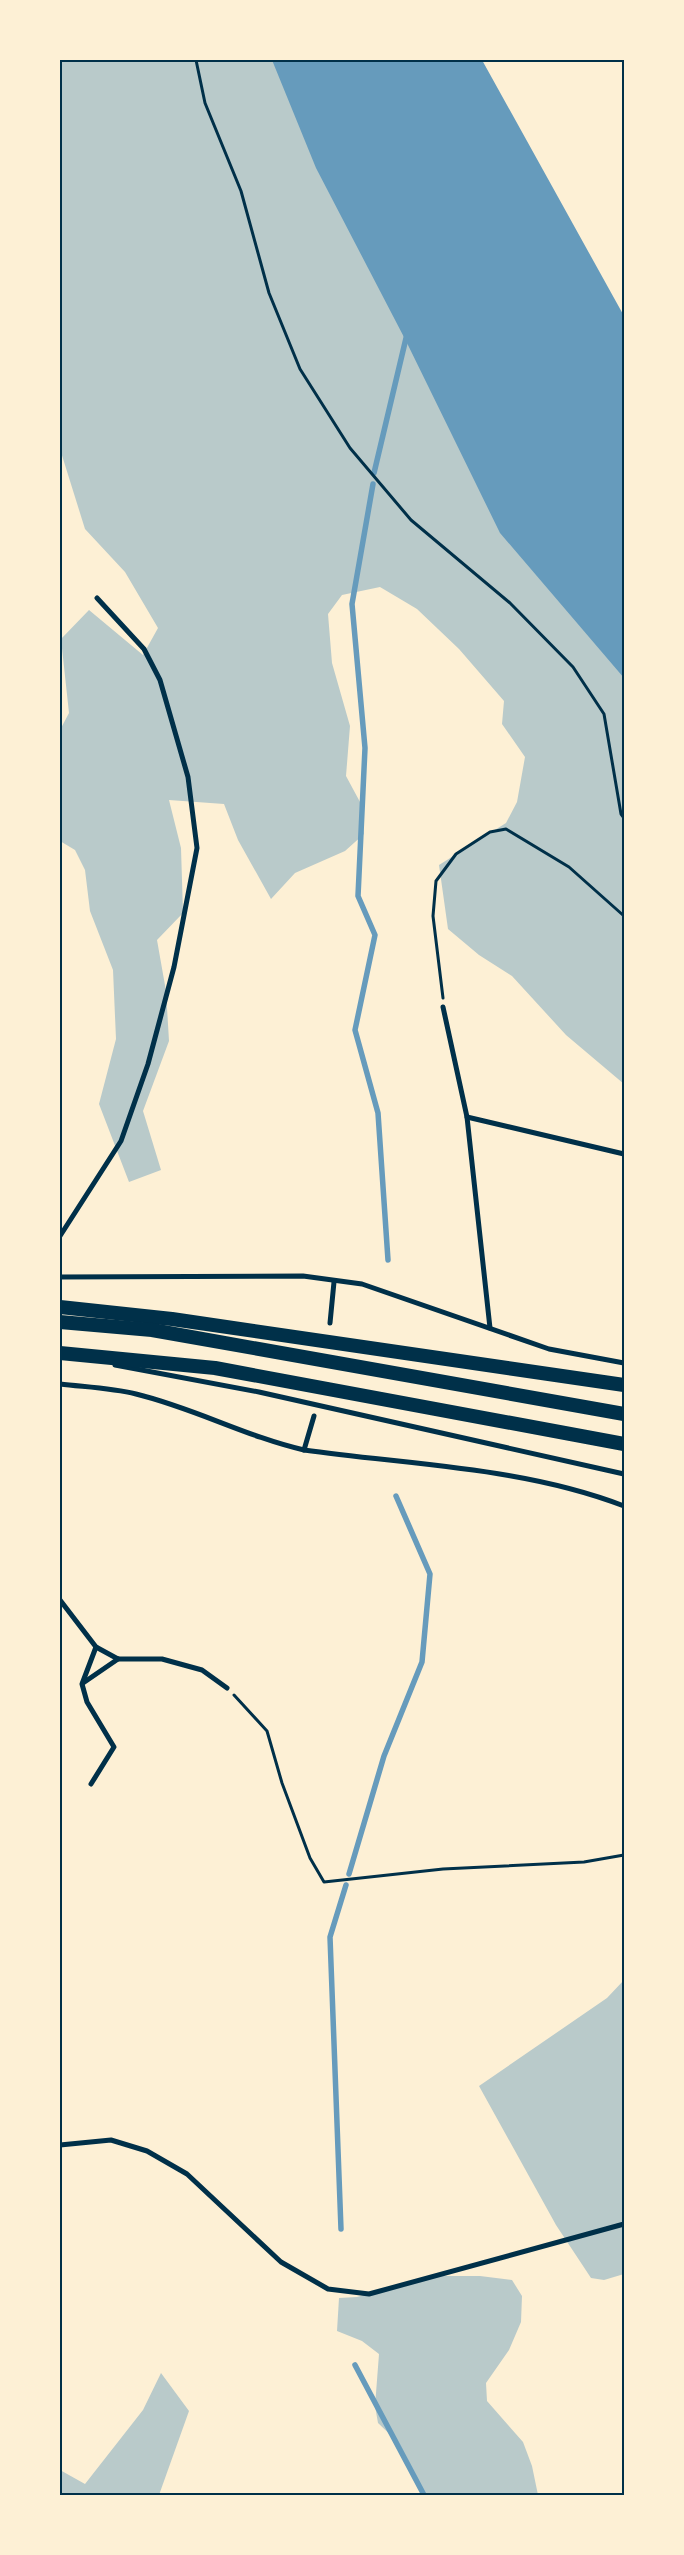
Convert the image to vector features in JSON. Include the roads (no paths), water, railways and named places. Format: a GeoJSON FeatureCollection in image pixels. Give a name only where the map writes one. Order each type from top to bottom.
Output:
{"type":"FeatureCollection","features":[{"type":"Feature","properties":{"kind":"highway"},"geometry":{"type":"LineString","coordinates":[[60,1307],[172,1319],[624,1385]]}},
{"type":"Feature","properties":{"kind":"highway"},"geometry":{"type":"LineString","coordinates":[[60,1322],[152,1330],[624,1414]]}},
{"type":"Feature","properties":{"kind":"highway"},"geometry":{"type":"LineString","coordinates":[[60,1354],[216,1368],[624,1444]]}},
{"type":"Feature","properties":{"kind":"street"},"geometry":{"type":"LineString","coordinates":[[60,1236],[121,1141],[148,1064],[174,967],[197,848],[188,777],[160,680],[144,649],[97,598]]}},
{"type":"Feature","properties":{"kind":"street"},"geometry":{"type":"LineString","coordinates":[[443,1007],[467,1117],[490,1328]]}},
{"type":"Feature","properties":{"kind":"street"},"geometry":{"type":"LineString","coordinates":[[467,1117],[624,1154]]}},
{"type":"Feature","properties":{"kind":"street"},"geometry":{"type":"LineString","coordinates":[[60,1277],[303,1276],[334,1282],[362,1284],[549,1349],[624,1363]]}},
{"type":"Feature","properties":{"kind":"street"},"geometry":{"type":"LineString","coordinates":[[330,1323],[334,1282]]}},
{"type":"Feature","properties":{"kind":"street"},"geometry":{"type":"LineString","coordinates":[[60,1354],[259,1392],[624,1474]]}},
{"type":"Feature","properties":{"kind":"street"},"geometry":{"type":"LineString","coordinates":[[60,1384],[136,1394],[220,1420],[278,1444],[304,1450],[511,1476],[596,1495],[624,1506]]}},
{"type":"Feature","properties":{"kind":"street"},"geometry":{"type":"LineString","coordinates":[[304,1450],[314,1416]]}},
{"type":"Feature","properties":{"kind":"street"},"geometry":{"type":"LineString","coordinates":[[60,1600],[96,1648],[118,1659],[162,1659],[202,1670],[227,1688]]}},
{"type":"Feature","properties":{"kind":"street"},"geometry":{"type":"LineString","coordinates":[[91,1784],[114,1747],[87,1702],[82,1684],[96,1648]]}},
{"type":"Feature","properties":{"kind":"street"},"geometry":{"type":"LineString","coordinates":[[82,1684],[118,1659]]}},
{"type":"Feature","properties":{"kind":"street"},"geometry":{"type":"LineString","coordinates":[[60,2145],[111,2140],[147,2151],[187,2174],[282,2262],[328,2289],[369,2294],[624,2224]]}},
{"type":"Feature","properties":{"kind":"water"},"geometry":{"type":"Polygon","coordinates":[[[272,60],[482,60],[624,316],[624,678],[500,533],[406,341],[316,168],[272,60]]]}},
{"type":"Feature","properties":{"kind":"waterway"},"geometry":{"type":"LineString","coordinates":[[374,473],[407,334]]}},
{"type":"Feature","properties":{"kind":"waterway"},"geometry":{"type":"LineString","coordinates":[[373,484],[352,604],[365,748],[358,896],[375,935],[355,1030],[378,1113],[388,1260]]}},
{"type":"Feature","properties":{"kind":"waterway"},"geometry":{"type":"LineString","coordinates":[[349,1874],[384,1756],[422,1662],[430,1574],[396,1496]]}},
{"type":"Feature","properties":{"kind":"waterway"},"geometry":{"type":"LineString","coordinates":[[341,2229],[330,1937],[346,1885]]}},
{"type":"Feature","properties":{"kind":"waterway"},"geometry":{"type":"LineString","coordinates":[[355,2365],[424,2495]]}}]}
